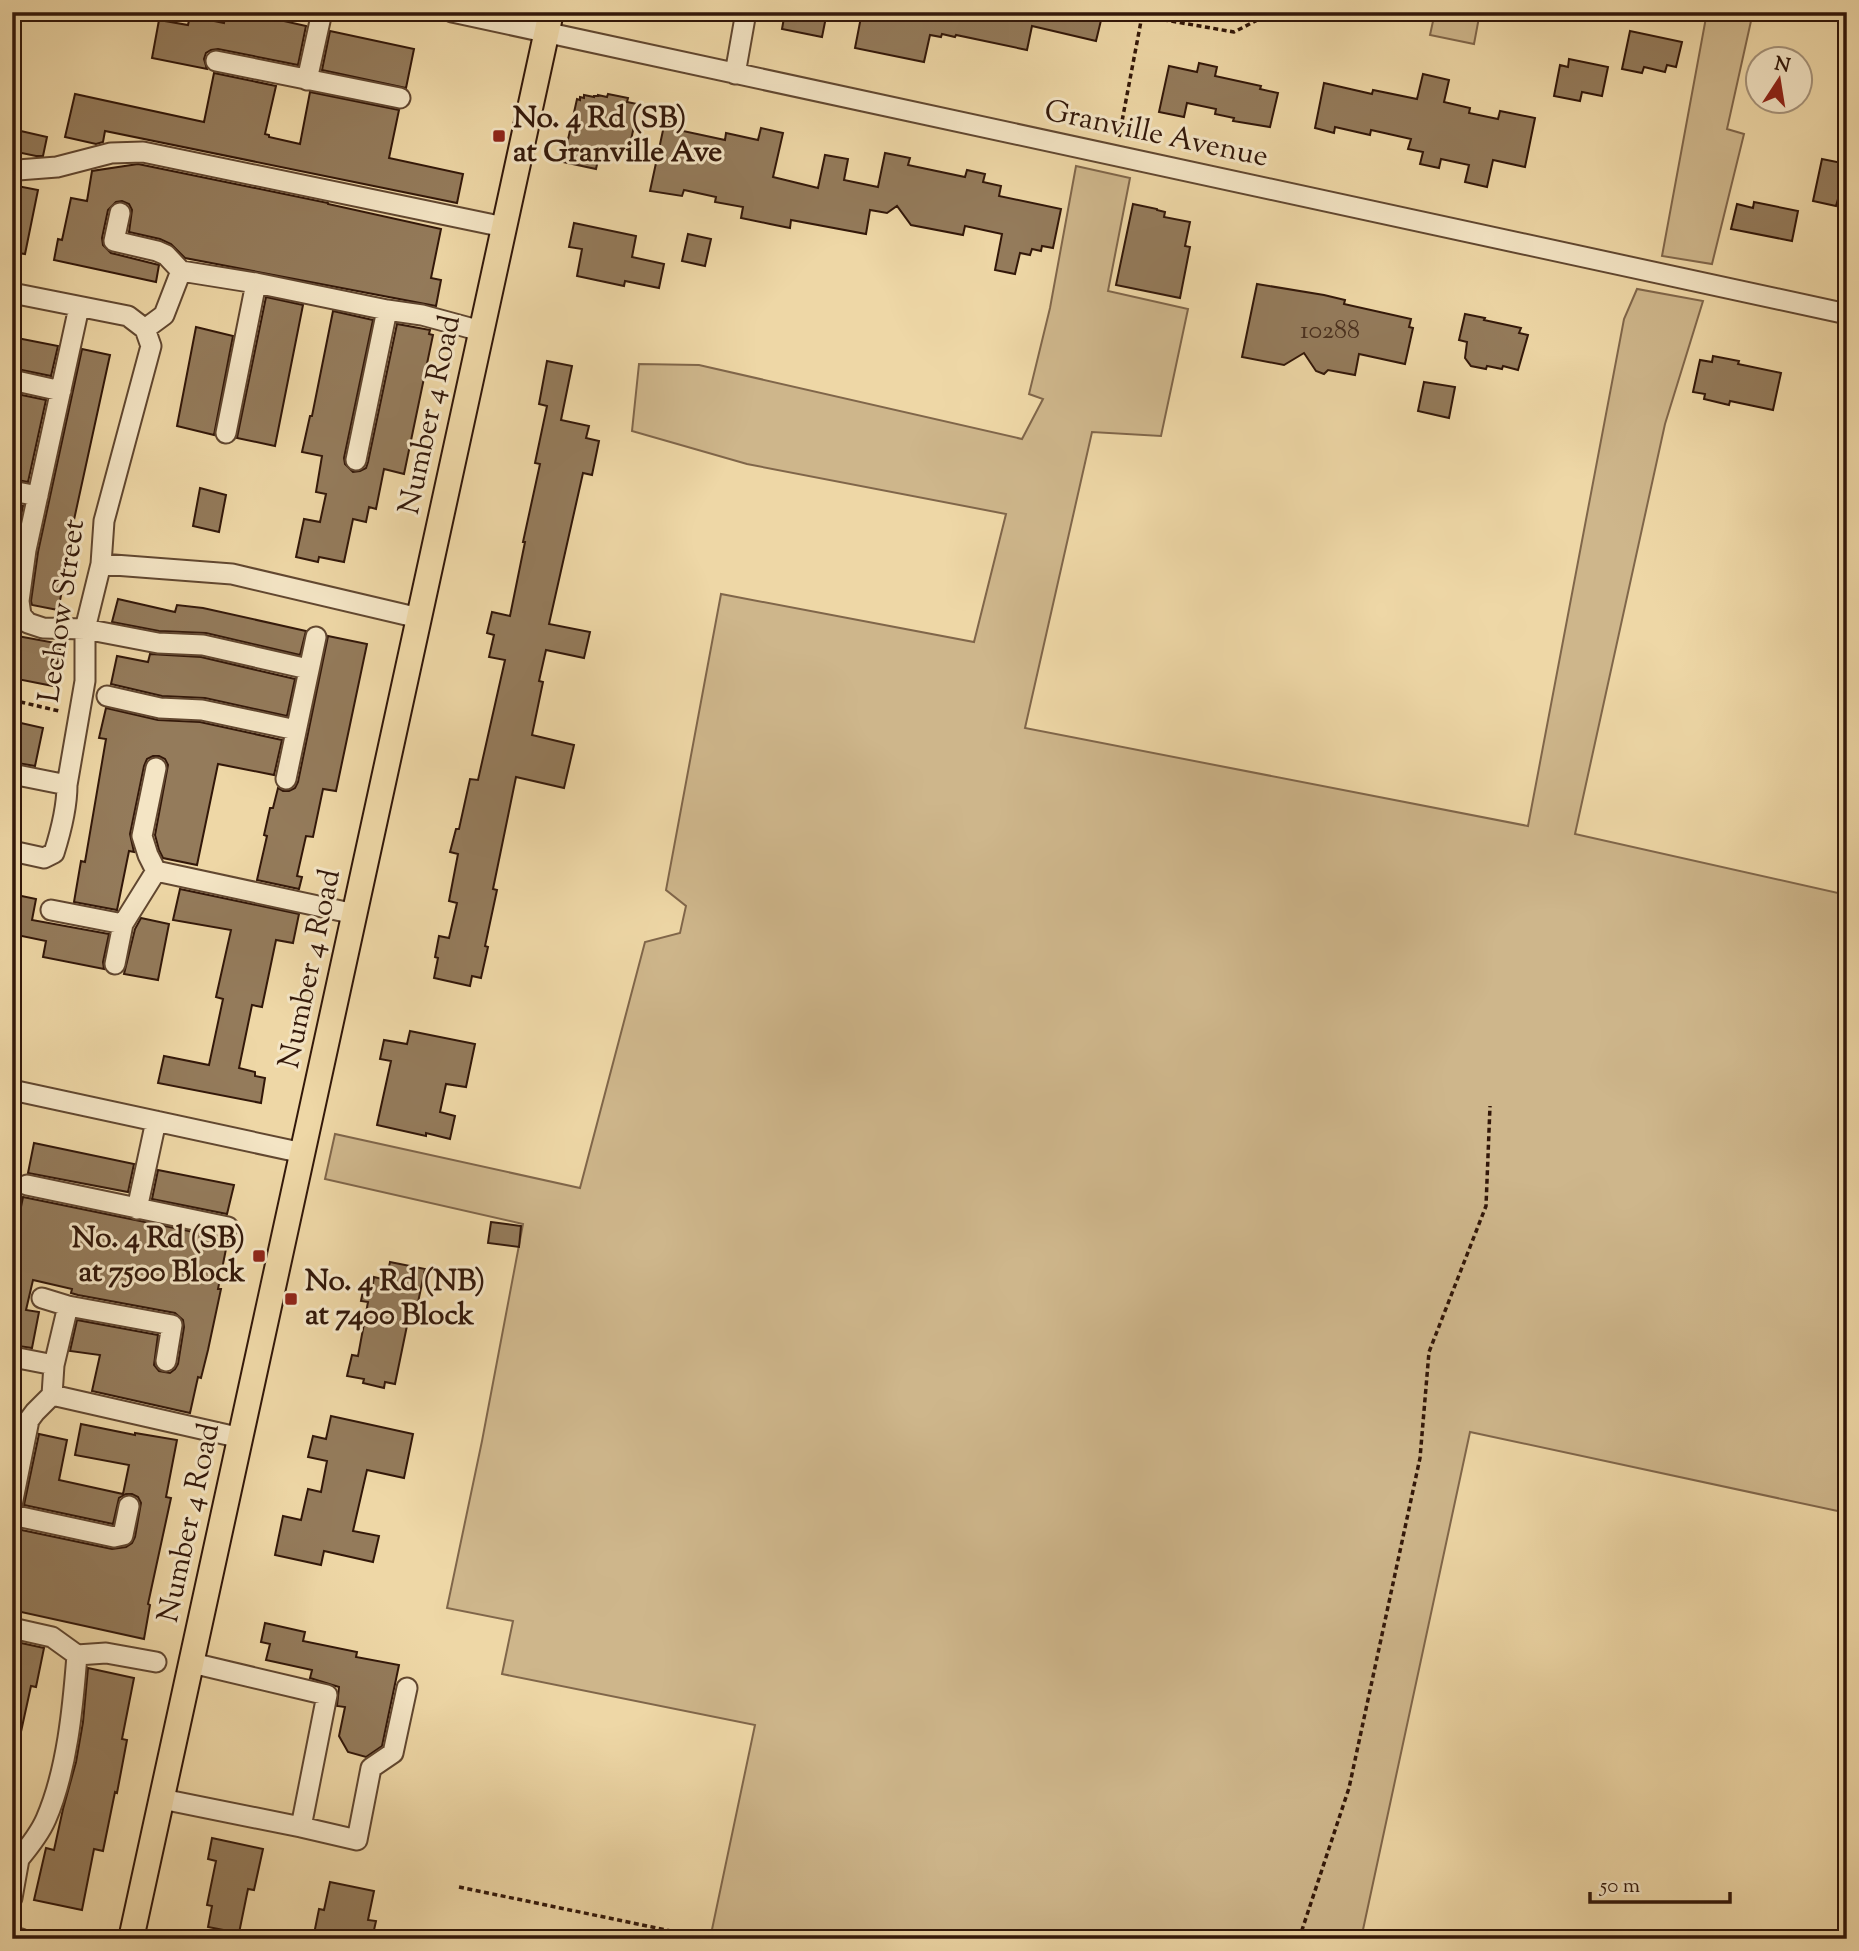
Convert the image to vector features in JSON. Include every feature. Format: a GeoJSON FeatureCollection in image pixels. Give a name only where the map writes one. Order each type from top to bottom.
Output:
{"type":"FeatureCollection","features":[{"type":"Feature","properties":{"kind":"main road","name":"Number 4 Road"},"geometry":{"type":"LineString","coordinates":[[131,1939],[549,23]]}},
{"type":"Feature","properties":{"kind":"street"},"geometry":{"type":"LineString","coordinates":[[307,80],[322,12]]}},
{"type":"Feature","properties":{"kind":"street","name":"Granville Avenue"},"geometry":{"type":"LineString","coordinates":[[452,12],[549,23],[735,74],[1847,314]]}},
{"type":"Feature","properties":{"kind":"street"},"geometry":{"type":"LineString","coordinates":[[735,74],[746,12]]}},
{"type":"Feature","properties":{"kind":"street"},"geometry":{"type":"LineString","coordinates":[[216,61],[400,99]]}},
{"type":"Feature","properties":{"kind":"street"},"geometry":{"type":"LineString","coordinates":[[12,169],[57,167],[111,153],[143,152],[504,227]]}},
{"type":"Feature","properties":{"kind":"street"},"geometry":{"type":"LineString","coordinates":[[121,213],[114,241],[166,255],[181,271],[422,315],[481,331]]}},
{"type":"Feature","properties":{"kind":"street"},"geometry":{"type":"LineString","coordinates":[[12,293],[128,316],[145,330],[164,315],[181,271]]}},
{"type":"Feature","properties":{"kind":"street"},"geometry":{"type":"LineString","coordinates":[[226,433],[256,283]]}},
{"type":"Feature","properties":{"kind":"street"},"geometry":{"type":"LineString","coordinates":[[79,307],[16,600],[21,615],[28,623],[43,628],[85,629],[158,643],[203,645],[308,669]]}},
{"type":"Feature","properties":{"kind":"street"},"geometry":{"type":"LineString","coordinates":[[356,460],[387,310]]}},
{"type":"Feature","properties":{"kind":"street","name":"Lechow Street"},"geometry":{"type":"LineString","coordinates":[[12,851],[44,858],[54,853],[59,838],[85,681],[85,629],[101,564],[104,521],[151,346],[145,330]]}},
{"type":"Feature","properties":{"kind":"street"},"geometry":{"type":"LineString","coordinates":[[12,380],[61,391]]}},
{"type":"Feature","properties":{"kind":"street"},"geometry":{"type":"LineString","coordinates":[[12,491],[38,496]]}},
{"type":"Feature","properties":{"kind":"street"},"geometry":{"type":"LineString","coordinates":[[101,564],[232,574],[419,618]]}},
{"type":"Feature","properties":{"kind":"street"},"geometry":{"type":"LineString","coordinates":[[286,779],[316,637]]}},
{"type":"Feature","properties":{"kind":"street"},"geometry":{"type":"LineString","coordinates":[[107,696],[160,708],[202,710],[296,730]]}},
{"type":"Feature","properties":{"kind":"street"},"geometry":{"type":"LineString","coordinates":[[156,768],[142,836],[156,871]]}},
{"type":"Feature","properties":{"kind":"street"},"geometry":{"type":"LineString","coordinates":[[12,774],[67,785]]}},
{"type":"Feature","properties":{"kind":"street"},"geometry":{"type":"LineString","coordinates":[[156,871],[355,914]]}},
{"type":"Feature","properties":{"kind":"street"},"geometry":{"type":"LineString","coordinates":[[115,964],[123,925],[156,871]]}},
{"type":"Feature","properties":{"kind":"street"},"geometry":{"type":"LineString","coordinates":[[51,910],[123,925]]}},
{"type":"Feature","properties":{"kind":"street"},"geometry":{"type":"LineString","coordinates":[[12,1090],[303,1153]]}},
{"type":"Feature","properties":{"kind":"street"},"geometry":{"type":"LineString","coordinates":[[137,1209],[156,1121]]}},
{"type":"Feature","properties":{"kind":"street"},"geometry":{"type":"LineString","coordinates":[[27,1185],[228,1227]]}},
{"type":"Feature","properties":{"kind":"street"},"geometry":{"type":"LineString","coordinates":[[41,1298],[68,1306],[172,1325],[166,1361]]}},
{"type":"Feature","properties":{"kind":"street"},"geometry":{"type":"LineString","coordinates":[[12,1505],[29,1420],[52,1395],[54,1365],[68,1306]]}},
{"type":"Feature","properties":{"kind":"street"},"geometry":{"type":"LineString","coordinates":[[18,1358],[54,1365]]}},
{"type":"Feature","properties":{"kind":"street"},"geometry":{"type":"LineString","coordinates":[[52,1395],[242,1438]]}},
{"type":"Feature","properties":{"kind":"street"},"geometry":{"type":"LineString","coordinates":[[12,1515],[114,1537],[123,1535],[129,1506]]}},
{"type":"Feature","properties":{"kind":"street"},"geometry":{"type":"LineString","coordinates":[[12,1628],[52,1637],[77,1655],[106,1653],[156,1662]]}},
{"type":"Feature","properties":{"kind":"street"},"geometry":{"type":"LineString","coordinates":[[12,1898],[16,1856],[31,1844],[45,1821],[59,1782],[74,1695],[77,1655]]}},
{"type":"Feature","properties":{"kind":"street"},"geometry":{"type":"LineString","coordinates":[[192,1663],[327,1695],[301,1827]]}},
{"type":"Feature","properties":{"kind":"street"},"geometry":{"type":"LineString","coordinates":[[162,1799],[357,1840],[372,1768],[393,1752],[407,1688]]}},
{"type":"Feature","properties":{"kind":"street"},"geometry":{"type":"LineString","coordinates":[[12,1937],[20,1939]]}},
{"type":"Feature","properties":{"kind":"path"},"geometry":{"type":"LineString","coordinates":[[1115,157],[1143,14],[1234,32],[1273,12]]}},
{"type":"Feature","properties":{"kind":"path"},"geometry":{"type":"LineString","coordinates":[[12,700],[60,710]]}},
{"type":"Feature","properties":{"kind":"path"},"geometry":{"type":"LineString","coordinates":[[1299,1939],[1349,1788],[1420,1458],[1429,1352],[1486,1206],[1490,1106]]}},
{"type":"Feature","properties":{"kind":"path"},"geometry":{"type":"LineString","coordinates":[[458,1887],[710,1939]]}},
{"type":"Feature","properties":{"kind":"shaded area"},"geometry":{"type":"Polygon","coordinates":[[[1435,12],[1480,12],[1474,44],[1430,35],[1435,12]]]}},
{"type":"Feature","properties":{"kind":"shaded area"},"geometry":{"type":"Polygon","coordinates":[[[1707,12],[1753,12],[1727,129],[1744,134],[1712,264],[1662,256],[1707,12]]]}},
{"type":"Feature","properties":{"kind":"shaded area"},"geometry":{"type":"Polygon","coordinates":[[[1076,166],[1130,178],[1108,291],[1188,309],[1161,436],[1092,432],[1025,728],[1528,826],[1624,319],[1637,289],[1703,301],[1665,424],[1575,834],[1847,895],[1847,1513],[1470,1432],[1361,1939],[710,1939],[755,1725],[502,1674],[513,1621],[447,1608],[523,1224],[325,1179],[335,1134],[580,1188],[645,942],[680,933],[686,906],[666,890],[721,594],[974,642],[1006,514],[747,464],[632,431],[639,364],[699,365],[1022,439],[1043,399],[1029,394],[1050,308],[1076,166]]]}},
{"type":"Feature","properties":{"kind":"building"},"geometry":{"type":"Polygon","coordinates":[[[226,12],[244,12],[306,26],[298,65],[218,49],[206,53],[204,59],[207,69],[152,58],[159,20],[188,25],[190,16],[224,23],[226,12]]]}},
{"type":"Feature","properties":{"kind":"building"},"geometry":{"type":"Polygon","coordinates":[[[785,12],[827,12],[822,37],[782,29],[785,12]]]}},
{"type":"Feature","properties":{"kind":"building"},"geometry":{"type":"Polygon","coordinates":[[[862,12],[1103,12],[1096,41],[1032,26],[1027,50],[956,35],[930,35],[924,62],[855,48],[862,12]]]}},
{"type":"Feature","properties":{"kind":"building"},"geometry":{"type":"Polygon","coordinates":[[[330,31],[414,49],[406,88],[322,70],[330,31]]]}},
{"type":"Feature","properties":{"kind":"building"},"geometry":{"type":"Polygon","coordinates":[[[1630,31],[1682,42],[1676,67],[1667,65],[1665,72],[1644,67],[1642,73],[1622,69],[1630,31]]]}},
{"type":"Feature","properties":{"kind":"building"},"geometry":{"type":"Polygon","coordinates":[[[1569,59],[1608,67],[1602,96],[1582,92],[1580,101],[1554,96],[1560,65],[1568,67],[1569,59]]]}},
{"type":"Feature","properties":{"kind":"building"},"geometry":{"type":"Polygon","coordinates":[[[1199,63],[1217,67],[1215,76],[1261,86],[1260,89],[1278,93],[1270,127],[1233,121],[1234,118],[1215,114],[1216,109],[1187,103],[1184,117],[1159,112],[1169,66],[1197,72],[1199,63]]]}},
{"type":"Feature","properties":{"kind":"building"},"geometry":{"type":"Polygon","coordinates":[[[214,73],[276,86],[265,134],[300,144],[310,92],[399,110],[389,158],[463,174],[457,203],[105,131],[103,142],[96,144],[65,137],[75,94],[204,122],[214,73]]]}},
{"type":"Feature","properties":{"kind":"building"},"geometry":{"type":"Polygon","coordinates":[[[1423,74],[1449,80],[1444,102],[1470,108],[1469,113],[1498,119],[1500,111],[1535,118],[1525,167],[1493,160],[1487,187],[1465,182],[1469,165],[1441,159],[1439,168],[1420,164],[1423,152],[1408,149],[1411,139],[1371,130],[1370,135],[1335,127],[1334,133],[1315,128],[1324,83],[1372,94],[1373,90],[1417,99],[1423,74]]]}},
{"type":"Feature","properties":{"kind":"building"},"geometry":{"type":"Polygon","coordinates":[[[608,94],[628,98],[627,102],[637,104],[629,149],[618,147],[616,153],[610,154],[600,151],[596,169],[563,162],[577,99],[584,98],[584,95],[607,97],[608,94]]]}},
{"type":"Feature","properties":{"kind":"building"},"geometry":{"type":"Polygon","coordinates":[[[665,121],[684,125],[683,131],[725,140],[726,133],[758,140],[761,128],[783,133],[773,177],[818,188],[825,155],[848,159],[844,180],[878,187],[885,153],[910,158],[908,165],[965,177],[967,170],[985,174],[983,182],[1001,186],[999,196],[1061,209],[1053,248],[1042,246],[1041,251],[1032,249],[1030,255],[1020,253],[1015,274],[995,270],[1002,234],[965,226],[963,235],[911,225],[897,206],[887,213],[870,210],[866,234],[791,220],[790,228],[741,218],[743,207],[715,202],[716,197],[684,190],[682,196],[650,191],[665,121]]]}},
{"type":"Feature","properties":{"kind":"building"},"geometry":{"type":"Polygon","coordinates":[[[12,129],[47,137],[43,156],[12,151],[12,129]]]}},
{"type":"Feature","properties":{"kind":"building"},"geometry":{"type":"Polygon","coordinates":[[[1822,159],[1847,164],[1847,200],[1838,199],[1836,206],[1813,201],[1822,159]]]}},
{"type":"Feature","properties":{"kind":"building"},"geometry":{"type":"Polygon","coordinates":[[[138,164],[441,229],[431,278],[441,280],[436,306],[185,258],[171,244],[129,232],[132,210],[129,204],[122,201],[116,202],[108,210],[103,245],[111,253],[159,265],[156,282],[54,260],[58,239],[62,240],[71,198],[87,201],[92,171],[138,164]]]}},
{"type":"Feature","properties":{"kind":"building"},"geometry":{"type":"Polygon","coordinates":[[[12,185],[38,190],[25,254],[12,252],[12,185]]]}},
{"type":"Feature","properties":{"kind":"building"},"geometry":{"type":"Polygon","coordinates":[[[1754,202],[1798,211],[1792,241],[1731,229],[1737,204],[1753,208],[1754,202]]]}},
{"type":"Feature","properties":{"kind":"building"},"geometry":{"type":"Polygon","coordinates":[[[1133,204],[1165,212],[1164,217],[1190,222],[1185,246],[1190,247],[1180,298],[1116,285],[1133,204]]]}},
{"type":"Feature","properties":{"kind":"building"},"geometry":{"type":"Polygon","coordinates":[[[574,223],[636,236],[632,257],[664,264],[659,288],[625,281],[624,286],[577,276],[582,249],[569,247],[574,223]]]}},
{"type":"Feature","properties":{"kind":"building"},"geometry":{"type":"Polygon","coordinates":[[[688,234],[711,239],[705,266],[682,261],[688,234]]]}},
{"type":"Feature","properties":{"kind":"building"},"geometry":{"type":"Polygon","coordinates":[[[1257,284],[1324,295],[1345,300],[1344,304],[1411,319],[1409,327],[1413,328],[1405,364],[1359,354],[1355,375],[1328,370],[1324,374],[1316,371],[1304,353],[1284,365],[1242,357],[1257,284]]]}},
{"type":"Feature","properties":{"kind":"building"},"geometry":{"type":"Polygon","coordinates":[[[266,297],[303,305],[275,446],[237,438],[266,297]]]}},
{"type":"Feature","properties":{"kind":"building"},"geometry":{"type":"Polygon","coordinates":[[[333,311],[373,320],[344,458],[345,464],[353,472],[366,468],[368,462],[397,324],[430,330],[429,334],[433,335],[404,474],[384,469],[376,509],[369,507],[366,522],[353,519],[344,562],[319,557],[318,562],[296,557],[304,519],[320,522],[326,494],[316,492],[322,456],[302,452],[333,311]]]}},
{"type":"Feature","properties":{"kind":"building"},"geometry":{"type":"Polygon","coordinates":[[[1465,314],[1521,328],[1519,333],[1528,335],[1518,370],[1503,366],[1502,369],[1487,366],[1486,369],[1471,366],[1465,358],[1467,342],[1459,340],[1465,314]]]}},
{"type":"Feature","properties":{"kind":"building"},"geometry":{"type":"Polygon","coordinates":[[[196,327],[233,336],[214,435],[177,426],[196,327]]]}},
{"type":"Feature","properties":{"kind":"building"},"geometry":{"type":"Polygon","coordinates":[[[12,337],[58,346],[51,376],[12,368],[12,337]]]}},
{"type":"Feature","properties":{"kind":"building"},"geometry":{"type":"Polygon","coordinates":[[[82,349],[110,355],[65,561],[68,562],[58,610],[32,605],[31,601],[38,552],[82,349]]]}},
{"type":"Feature","properties":{"kind":"building"},"geometry":{"type":"Polygon","coordinates":[[[1713,356],[1781,373],[1773,410],[1730,401],[1729,405],[1704,399],[1705,394],[1693,392],[1700,360],[1712,362],[1713,356]]]}},
{"type":"Feature","properties":{"kind":"building"},"geometry":{"type":"Polygon","coordinates":[[[547,361],[572,366],[561,420],[589,426],[586,438],[599,441],[592,475],[583,473],[549,624],[590,632],[584,658],[546,650],[539,681],[543,682],[532,735],[574,745],[564,788],[516,777],[493,889],[497,890],[485,946],[488,947],[481,978],[472,976],[470,986],[434,978],[438,958],[435,957],[439,936],[449,938],[457,903],[449,901],[458,854],[450,852],[456,829],[459,829],[470,779],[478,780],[505,660],[489,657],[494,635],[487,633],[492,612],[510,616],[540,464],[535,463],[547,406],[539,404],[547,361]]]}},
{"type":"Feature","properties":{"kind":"building"},"geometry":{"type":"Polygon","coordinates":[[[1424,382],[1455,387],[1449,418],[1418,411],[1424,382]]]}},
{"type":"Feature","properties":{"kind":"building"},"geometry":{"type":"Polygon","coordinates":[[[12,393],[46,400],[28,482],[12,479],[12,393]]]}},
{"type":"Feature","properties":{"kind":"building"},"geometry":{"type":"Polygon","coordinates":[[[200,488],[226,495],[219,532],[193,526],[200,488]]]}},
{"type":"Feature","properties":{"kind":"building"},"geometry":{"type":"Polygon","coordinates":[[[12,504],[23,506],[12,560],[12,504]]]}},
{"type":"Feature","properties":{"kind":"building"},"geometry":{"type":"Polygon","coordinates":[[[118,599],[175,612],[177,605],[203,608],[306,631],[300,655],[206,633],[159,631],[112,622],[118,599]]]}},
{"type":"Feature","properties":{"kind":"building"},"geometry":{"type":"Polygon","coordinates":[[[12,635],[61,644],[53,686],[12,678],[12,635]]]}},
{"type":"Feature","properties":{"kind":"building"},"geometry":{"type":"Polygon","coordinates":[[[328,636],[367,644],[336,791],[323,789],[313,837],[306,836],[297,876],[302,877],[299,889],[257,880],[270,808],[273,808],[278,788],[289,791],[295,788],[298,782],[328,636]]]}},
{"type":"Feature","properties":{"kind":"building"},"geometry":{"type":"Polygon","coordinates":[[[150,654],[201,657],[295,679],[287,716],[205,698],[162,696],[111,684],[117,656],[148,662],[150,654]]]}},
{"type":"Feature","properties":{"kind":"building"},"geometry":{"type":"Polygon","coordinates":[[[106,708],[158,720],[200,722],[282,740],[274,775],[218,764],[197,865],[163,858],[159,850],[155,835],[168,765],[165,759],[159,756],[147,759],[130,834],[134,852],[129,851],[117,910],[74,902],[81,861],[85,862],[106,739],[99,738],[106,708]]]}},
{"type":"Feature","properties":{"kind":"building"},"geometry":{"type":"Polygon","coordinates":[[[12,721],[43,728],[35,766],[12,762],[12,721]]]}},
{"type":"Feature","properties":{"kind":"building"},"geometry":{"type":"Polygon","coordinates":[[[180,889],[299,914],[293,943],[276,940],[262,1007],[252,1005],[239,1068],[265,1078],[261,1103],[158,1083],[164,1056],[209,1065],[223,999],[216,997],[231,930],[173,920],[180,889]]]}},
{"type":"Feature","properties":{"kind":"building"},"geometry":{"type":"Polygon","coordinates":[[[12,894],[36,899],[32,920],[109,934],[104,969],[43,957],[46,941],[12,934],[12,894]]]}},
{"type":"Feature","properties":{"kind":"building"},"geometry":{"type":"Polygon","coordinates":[[[141,918],[169,924],[158,980],[124,974],[135,929],[141,918]]]}},
{"type":"Feature","properties":{"kind":"building"},"geometry":{"type":"Polygon","coordinates":[[[410,1031],[475,1044],[466,1087],[446,1084],[440,1112],[455,1116],[450,1139],[377,1125],[391,1061],[380,1059],[384,1040],[407,1044],[410,1031]]]}},
{"type":"Feature","properties":{"kind":"building"},"geometry":{"type":"Polygon","coordinates":[[[34,1143],[134,1164],[128,1192],[28,1173],[34,1143]]]}},
{"type":"Feature","properties":{"kind":"building"},"geometry":{"type":"Polygon","coordinates":[[[158,1170],[234,1185],[227,1214],[152,1199],[158,1170]]]}},
{"type":"Feature","properties":{"kind":"building"},"geometry":{"type":"Polygon","coordinates":[[[23,1197],[228,1239],[208,1350],[201,1378],[198,1377],[190,1413],[92,1391],[100,1355],[70,1351],[77,1320],[158,1335],[154,1365],[159,1371],[170,1373],[178,1364],[184,1327],[183,1320],[175,1313],[78,1295],[71,1293],[72,1289],[33,1280],[26,1310],[39,1312],[32,1348],[12,1345],[12,1251],[23,1197]]]}},
{"type":"Feature","properties":{"kind":"building"},"geometry":{"type":"Polygon","coordinates":[[[491,1222],[521,1226],[519,1247],[488,1243],[491,1222]]]}},
{"type":"Feature","properties":{"kind":"building"},"geometry":{"type":"Polygon","coordinates":[[[390,1262],[425,1269],[416,1312],[410,1311],[395,1384],[385,1382],[384,1388],[363,1383],[364,1379],[347,1376],[352,1355],[358,1356],[368,1302],[361,1301],[365,1281],[373,1283],[374,1277],[386,1280],[390,1262]]]}},
{"type":"Feature","properties":{"kind":"building"},"geometry":{"type":"Polygon","coordinates":[[[331,1416],[413,1434],[404,1478],[367,1470],[353,1531],[379,1536],[373,1562],[324,1551],[321,1565],[275,1555],[283,1516],[301,1520],[308,1489],[321,1492],[327,1461],[308,1457],[313,1436],[326,1439],[331,1416]]]}},
{"type":"Feature","properties":{"kind":"building"},"geometry":{"type":"Polygon","coordinates":[[[81,1424],[177,1440],[166,1497],[171,1498],[148,1604],[150,1605],[144,1639],[12,1610],[12,1584],[17,1558],[12,1557],[12,1528],[112,1549],[126,1547],[135,1537],[141,1503],[138,1497],[132,1494],[119,1498],[113,1524],[24,1505],[39,1434],[67,1440],[59,1480],[123,1494],[129,1465],[75,1455],[81,1424]]]}},
{"type":"Feature","properties":{"kind":"building"},"geometry":{"type":"Polygon","coordinates":[[[265,1623],[305,1632],[303,1641],[357,1652],[356,1657],[399,1665],[382,1746],[366,1757],[348,1752],[339,1736],[345,1707],[337,1706],[339,1687],[310,1678],[312,1670],[266,1660],[270,1644],[261,1642],[265,1623]]]}},
{"type":"Feature","properties":{"kind":"building"},"geometry":{"type":"Polygon","coordinates":[[[12,1641],[44,1648],[36,1687],[31,1686],[19,1741],[12,1740],[12,1641]]]}},
{"type":"Feature","properties":{"kind":"building"},"geometry":{"type":"Polygon","coordinates":[[[88,1668],[134,1678],[122,1739],[127,1740],[117,1793],[115,1792],[103,1851],[94,1849],[82,1910],[34,1900],[46,1848],[54,1850],[76,1762],[88,1668]]]}},
{"type":"Feature","properties":{"kind":"building"},"geometry":{"type":"Polygon","coordinates":[[[212,1838],[263,1849],[254,1890],[248,1889],[239,1933],[208,1927],[212,1906],[207,1905],[216,1861],[208,1859],[212,1838]]]}},
{"type":"Feature","properties":{"kind":"building"},"geometry":{"type":"Polygon","coordinates":[[[330,1882],[374,1891],[368,1920],[376,1921],[372,1939],[338,1936],[337,1939],[313,1939],[319,1909],[324,1910],[330,1882]]]}},
{"type":"Feature","properties":{"kind":"place","name":"No. 4 Rd (SB) at Granville Ave"},"geometry":{"type":"Point","coordinates":[499,136]}},
{"type":"Feature","properties":{"kind":"place","name":"No. 4 Rd (SB) at 7500 Block"},"geometry":{"type":"Point","coordinates":[259,1256]}},
{"type":"Feature","properties":{"kind":"place","name":"No. 4 Rd (NB) at 7400 Block"},"geometry":{"type":"Point","coordinates":[291,1299]}}]}
